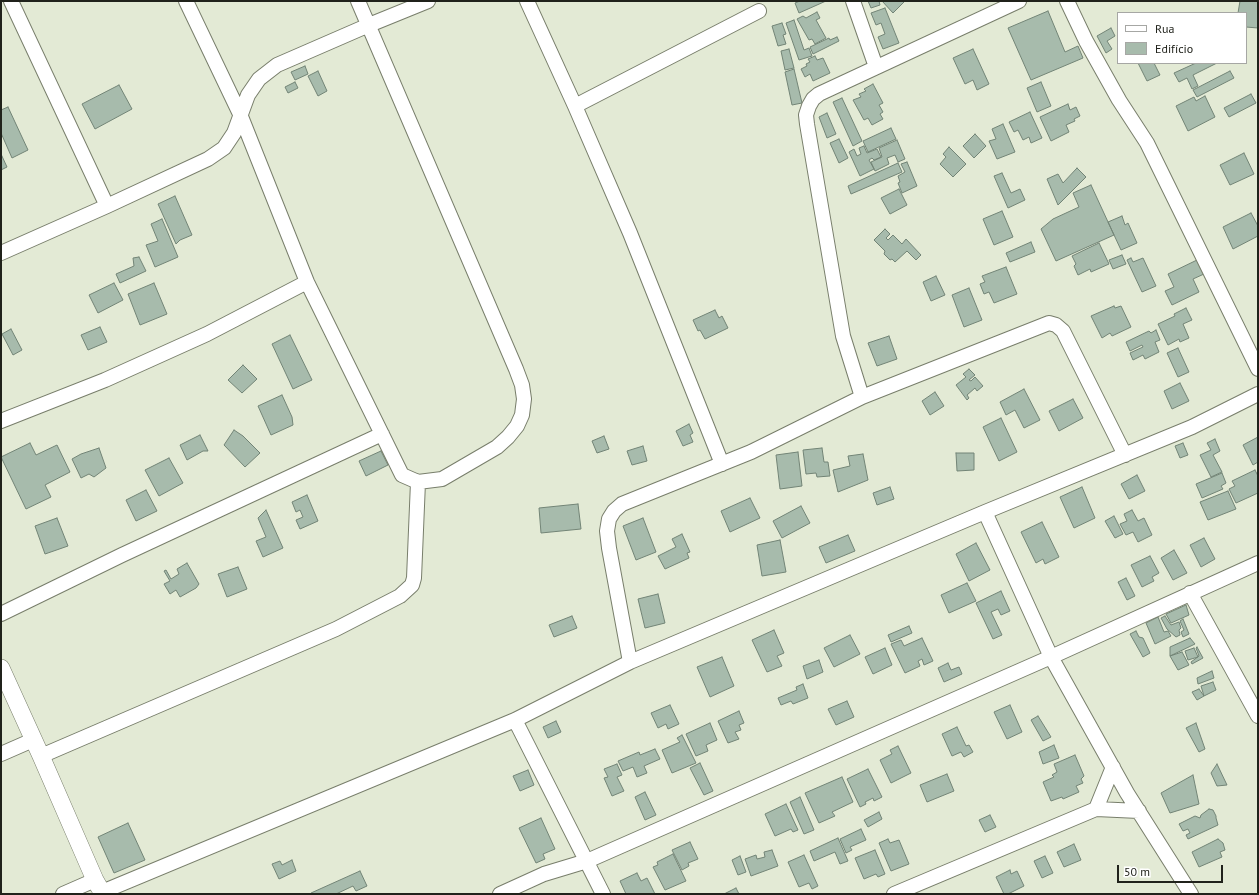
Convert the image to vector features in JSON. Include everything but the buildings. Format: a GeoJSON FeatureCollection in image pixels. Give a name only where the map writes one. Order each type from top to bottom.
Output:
{"type":"FeatureCollection","features":[{"type":"Feature","properties":{"kind":"street"},"geometry":{"type":"LineString","coordinates":[[11,1],[107,206]]}},
{"type":"Feature","properties":{"kind":"street"},"geometry":{"type":"LineString","coordinates":[[186,1],[240,114],[307,282],[402,475],[418,482],[442,479],[497,447],[508,437],[517,426],[522,415],[524,399],[522,385],[358,1]]}},
{"type":"Feature","properties":{"kind":"street"},"geometry":{"type":"LineString","coordinates":[[1,253],[208,159],[224,148],[234,133],[248,95],[259,79],[277,66],[369,25],[428,1]]}},
{"type":"Feature","properties":{"kind":"street"},"geometry":{"type":"LineString","coordinates":[[527,1],[575,106],[630,234],[722,464]]}},
{"type":"Feature","properties":{"kind":"street"},"geometry":{"type":"LineString","coordinates":[[853,1],[876,67]]}},
{"type":"Feature","properties":{"kind":"street"},"geometry":{"type":"LineString","coordinates":[[862,397],[842,336],[806,115],[812,99],[819,94],[876,67],[1020,1]]}},
{"type":"Feature","properties":{"kind":"street"},"geometry":{"type":"LineString","coordinates":[[1067,1],[1086,41],[1119,100],[1147,143],[1258,369]]}},
{"type":"Feature","properties":{"kind":"street"},"geometry":{"type":"LineString","coordinates":[[575,106],[759,11]]}},
{"type":"Feature","properties":{"kind":"street"},"geometry":{"type":"LineString","coordinates":[[1,421],[105,380],[194,340],[307,282]]}},
{"type":"Feature","properties":{"kind":"street"},"geometry":{"type":"LineString","coordinates":[[630,662],[607,531],[610,518],[614,511],[622,504],[751,452],[862,397],[1049,323],[1056,325],[1063,332],[1125,455]]}},
{"type":"Feature","properties":{"kind":"street"},"geometry":{"type":"LineString","coordinates":[[63,894],[100,889],[515,720],[630,662],[985,512],[1192,428],[1258,394]]}},
{"type":"Feature","properties":{"kind":"street"},"geometry":{"type":"LineString","coordinates":[[1,614],[129,552],[382,434]]}},
{"type":"Feature","properties":{"kind":"street"},"geometry":{"type":"LineString","coordinates":[[41,756],[336,629],[400,596],[412,585],[414,578],[418,482]]}},
{"type":"Feature","properties":{"kind":"street"},"geometry":{"type":"LineString","coordinates":[[985,512],[1051,657],[1113,767],[1191,894]]}},
{"type":"Feature","properties":{"kind":"street"},"geometry":{"type":"LineString","coordinates":[[500,894],[544,874],[587,861],[1051,657],[1258,563]]}},
{"type":"Feature","properties":{"kind":"street"},"geometry":{"type":"LineString","coordinates":[[1190,593],[1258,716]]}},
{"type":"Feature","properties":{"kind":"street"},"geometry":{"type":"LineString","coordinates":[[1,668],[100,889]]}},
{"type":"Feature","properties":{"kind":"street"},"geometry":{"type":"LineString","coordinates":[[515,720],[603,894]]}},
{"type":"Feature","properties":{"kind":"street"},"geometry":{"type":"LineString","coordinates":[[1,754],[33,740]]}},
{"type":"Feature","properties":{"kind":"street"},"geometry":{"type":"LineString","coordinates":[[1096,809],[1113,767]]}},
{"type":"Feature","properties":{"kind":"street"},"geometry":{"type":"LineString","coordinates":[[894,894],[1096,809],[1139,811]]}}]}
